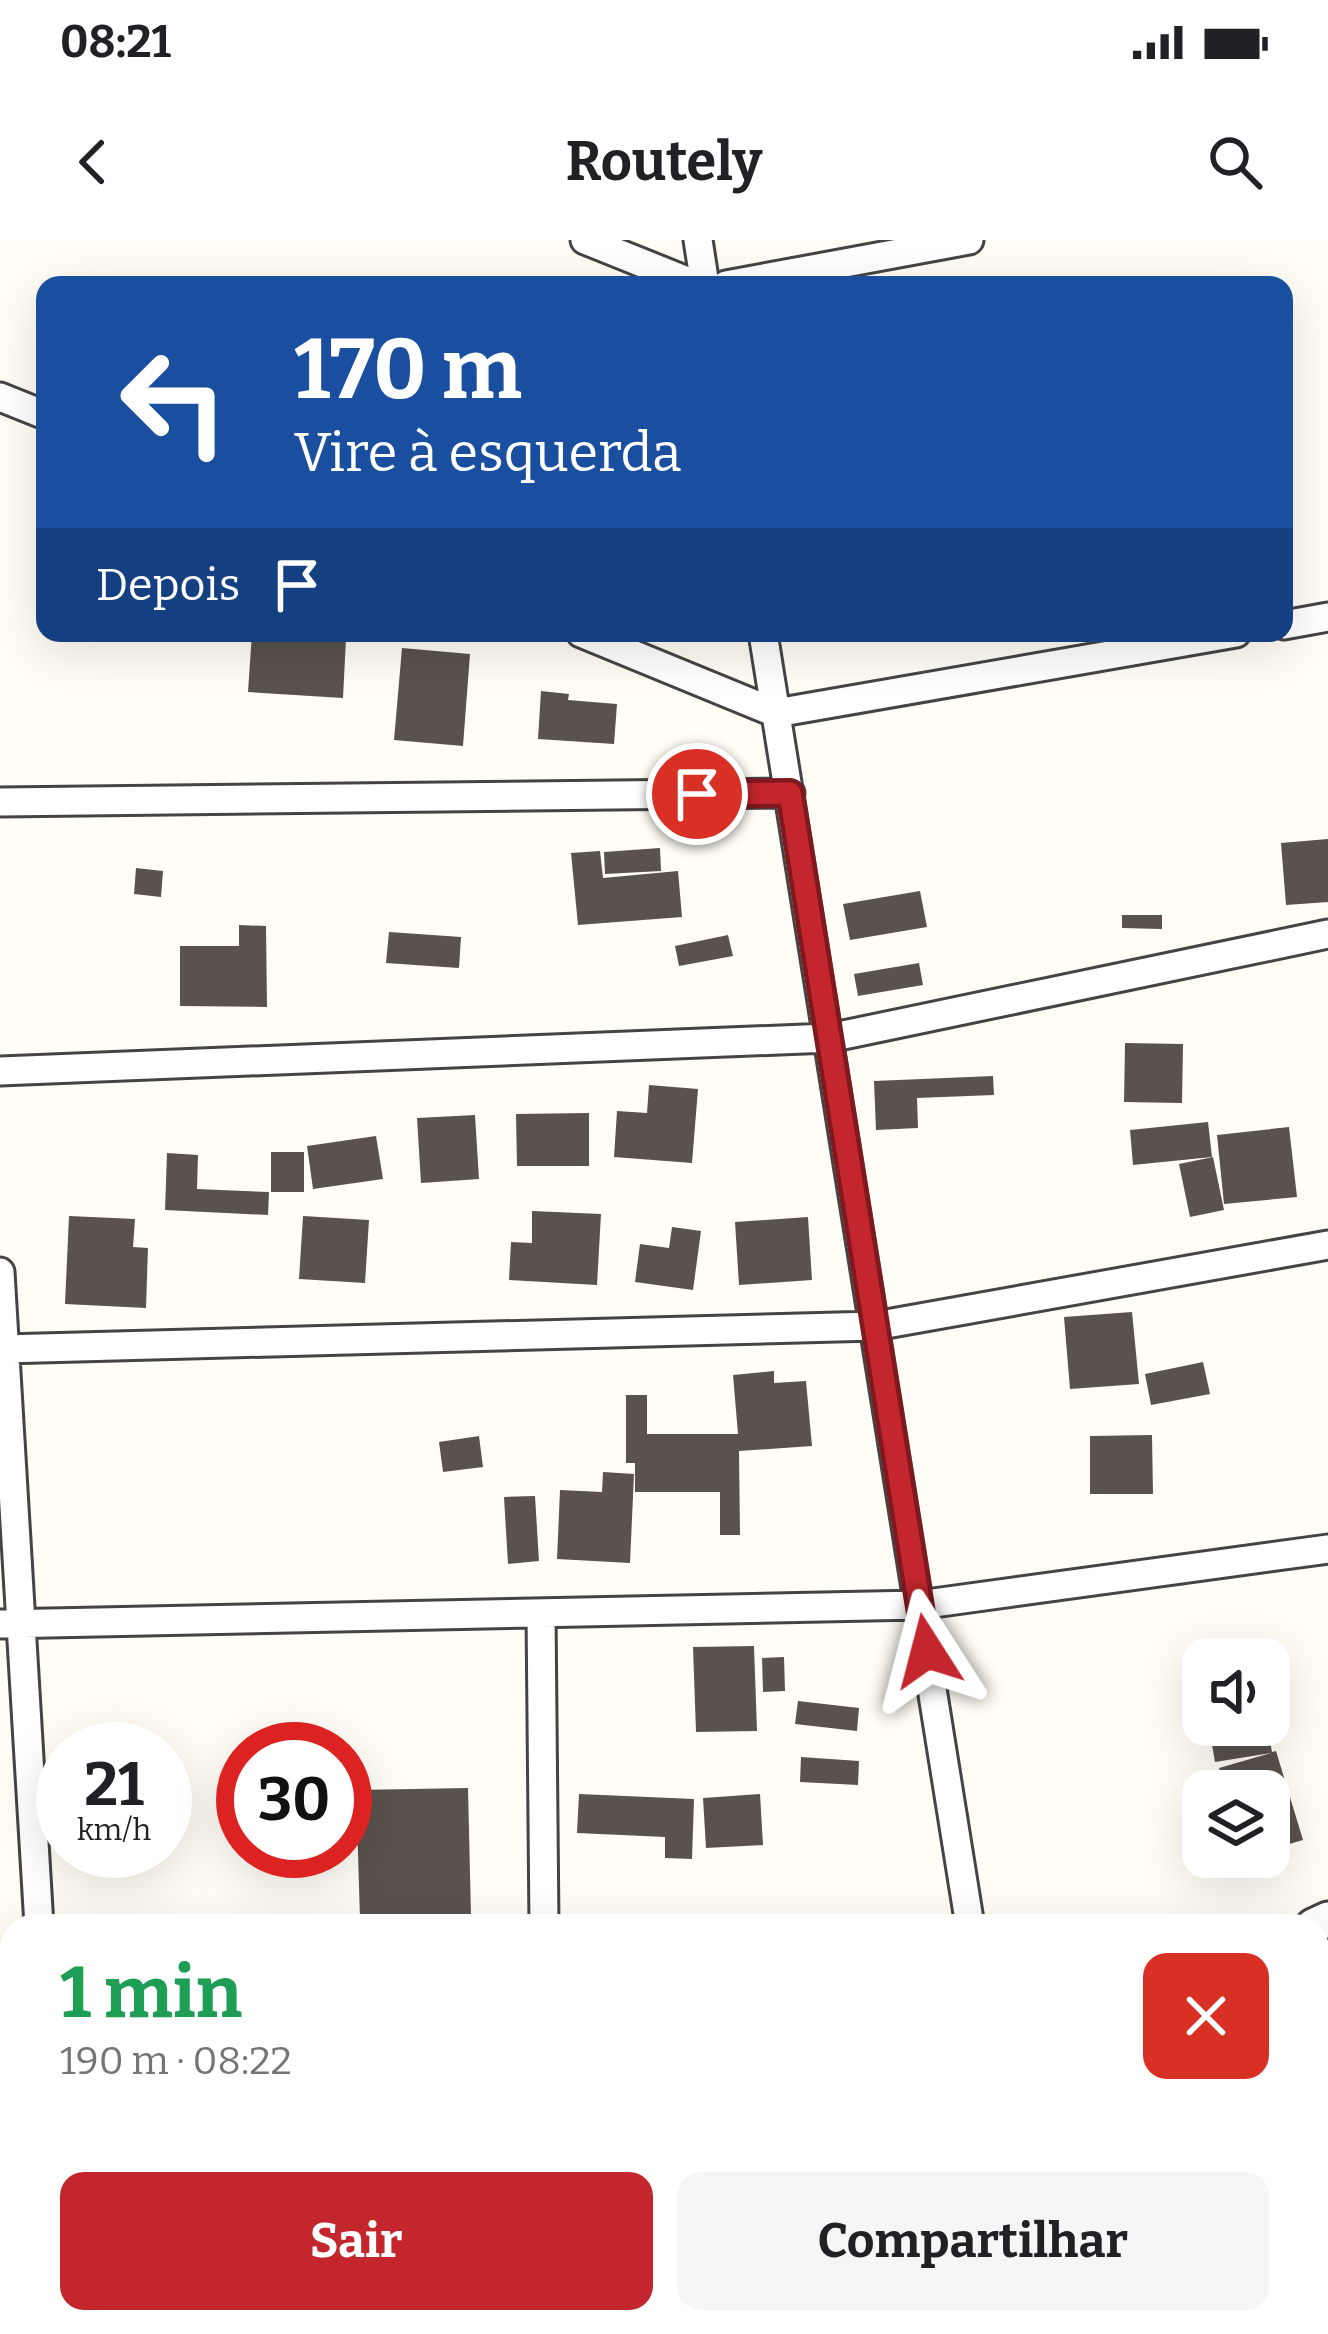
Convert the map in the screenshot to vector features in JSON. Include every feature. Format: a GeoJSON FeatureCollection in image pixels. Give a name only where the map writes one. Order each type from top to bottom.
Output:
{"type":"FeatureCollection","features":[{"type":"Feature","properties":{"kind":"street"},"geometry":{"type":"LineString","coordinates":[[585,240],[678,276]]}},
{"type":"Feature","properties":{"kind":"street"},"geometry":{"type":"LineString","coordinates":[[698,240],[700,276]]}},
{"type":"Feature","properties":{"kind":"street"},"geometry":{"type":"LineString","coordinates":[[775,276],[969,240]]}},
{"type":"Feature","properties":{"kind":"street"},"geometry":{"type":"LineString","coordinates":[[0,397],[36,411]]}},
{"type":"Feature","properties":{"kind":"street"},"geometry":{"type":"LineString","coordinates":[[1293,623],[1328,617]]}},
{"type":"Feature","properties":{"kind":"street"},"geometry":{"type":"LineString","coordinates":[[603,642],[776,712],[1184,642]]}},
{"type":"Feature","properties":{"kind":"street"},"geometry":{"type":"LineString","coordinates":[[764,642],[968,1914]]}},
{"type":"Feature","properties":{"kind":"street"},"geometry":{"type":"LineString","coordinates":[[0,802],[790,793]]}},
{"type":"Feature","properties":{"kind":"street"},"geometry":{"type":"LineString","coordinates":[[0,1071],[829,1038],[1328,934]]}},
{"type":"Feature","properties":{"kind":"street"},"geometry":{"type":"LineString","coordinates":[[3,1349],[875,1325],[1328,1245]]}},
{"type":"Feature","properties":{"kind":"street"},"geometry":{"type":"LineString","coordinates":[[0,1272],[12,1623],[38,1914]]}},
{"type":"Feature","properties":{"kind":"street"},"geometry":{"type":"LineString","coordinates":[[12,1623],[920,1605],[1328,1549]]}},
{"type":"Feature","properties":{"kind":"street"},"geometry":{"type":"LineString","coordinates":[[541,1613],[544,1914]]}},
{"type":"Feature","properties":{"kind":"building"},"geometry":{"type":"Polygon","coordinates":[[[251,642],[346,642],[343,698],[248,692],[251,642]]]}},
{"type":"Feature","properties":{"kind":"building"},"geometry":{"type":"Polygon","coordinates":[[[402,648],[470,654],[463,746],[394,740],[402,648]]]}},
{"type":"Feature","properties":{"kind":"building"},"geometry":{"type":"Polygon","coordinates":[[[541,691],[569,694],[568,700],[617,704],[614,744],[538,739],[541,691]]]}},
{"type":"Feature","properties":{"kind":"building"},"geometry":{"type":"Polygon","coordinates":[[[1328,839],[1328,902],[1286,905],[1281,843],[1328,839]]]}},
{"type":"Feature","properties":{"kind":"building"},"geometry":{"type":"Polygon","coordinates":[[[660,848],[661,871],[605,874],[604,852],[660,848]]]}},
{"type":"Feature","properties":{"kind":"building"},"geometry":{"type":"Polygon","coordinates":[[[600,851],[603,878],[678,871],[682,917],[578,925],[571,853],[600,851]]]}},
{"type":"Feature","properties":{"kind":"building"},"geometry":{"type":"Polygon","coordinates":[[[136,868],[163,871],[161,897],[134,894],[136,868]]]}},
{"type":"Feature","properties":{"kind":"building"},"geometry":{"type":"Polygon","coordinates":[[[920,891],[927,927],[850,940],[843,904],[920,891]]]}},
{"type":"Feature","properties":{"kind":"building"},"geometry":{"type":"Polygon","coordinates":[[[1122,915],[1162,915],[1162,929],[1122,928],[1122,915]]]}},
{"type":"Feature","properties":{"kind":"building"},"geometry":{"type":"Polygon","coordinates":[[[239,925],[266,926],[267,1007],[180,1006],[180,946],[239,946],[239,925]]]}},
{"type":"Feature","properties":{"kind":"building"},"geometry":{"type":"Polygon","coordinates":[[[389,932],[461,937],[459,968],[386,963],[389,932]]]}},
{"type":"Feature","properties":{"kind":"building"},"geometry":{"type":"Polygon","coordinates":[[[728,935],[733,956],[679,966],[675,946],[728,935]]]}},
{"type":"Feature","properties":{"kind":"building"},"geometry":{"type":"Polygon","coordinates":[[[919,963],[923,985],[858,996],[854,974],[919,963]]]}},
{"type":"Feature","properties":{"kind":"building"},"geometry":{"type":"Polygon","coordinates":[[[1125,1043],[1183,1044],[1182,1103],[1124,1102],[1125,1043]]]}},
{"type":"Feature","properties":{"kind":"building"},"geometry":{"type":"Polygon","coordinates":[[[993,1076],[994,1095],[917,1098],[918,1128],[876,1130],[874,1081],[993,1076]]]}},
{"type":"Feature","properties":{"kind":"building"},"geometry":{"type":"Polygon","coordinates":[[[649,1085],[698,1089],[692,1163],[614,1157],[617,1111],[647,1113],[649,1085]]]}},
{"type":"Feature","properties":{"kind":"building"},"geometry":{"type":"Polygon","coordinates":[[[589,1113],[589,1166],[517,1166],[516,1114],[589,1113]]]}},
{"type":"Feature","properties":{"kind":"building"},"geometry":{"type":"Polygon","coordinates":[[[475,1115],[479,1179],[421,1183],[417,1118],[475,1115]]]}},
{"type":"Feature","properties":{"kind":"building"},"geometry":{"type":"Polygon","coordinates":[[[1208,1122],[1212,1157],[1133,1165],[1130,1130],[1208,1122]]]}},
{"type":"Feature","properties":{"kind":"building"},"geometry":{"type":"Polygon","coordinates":[[[1289,1127],[1297,1197],[1224,1204],[1217,1135],[1289,1127]]]}},
{"type":"Feature","properties":{"kind":"building"},"geometry":{"type":"Polygon","coordinates":[[[376,1136],[383,1179],[313,1189],[307,1146],[376,1136]]]}},
{"type":"Feature","properties":{"kind":"building"},"geometry":{"type":"Polygon","coordinates":[[[271,1152],[304,1152],[304,1192],[271,1192],[271,1152]]]}},
{"type":"Feature","properties":{"kind":"building"},"geometry":{"type":"Polygon","coordinates":[[[167,1153],[198,1155],[197,1189],[269,1192],[268,1215],[165,1210],[167,1153]]]}},
{"type":"Feature","properties":{"kind":"building"},"geometry":{"type":"Polygon","coordinates":[[[1213,1157],[1224,1210],[1190,1217],[1179,1164],[1213,1157]]]}},
{"type":"Feature","properties":{"kind":"building"},"geometry":{"type":"Polygon","coordinates":[[[532,1211],[601,1214],[597,1285],[509,1280],[511,1242],[532,1243],[532,1211]]]}},
{"type":"Feature","properties":{"kind":"building"},"geometry":{"type":"Polygon","coordinates":[[[69,1216],[135,1219],[133,1247],[148,1248],[146,1308],[65,1304],[69,1216]]]}},
{"type":"Feature","properties":{"kind":"building"},"geometry":{"type":"Polygon","coordinates":[[[303,1216],[369,1220],[365,1283],[299,1279],[303,1216]]]}},
{"type":"Feature","properties":{"kind":"building"},"geometry":{"type":"Polygon","coordinates":[[[808,1217],[812,1280],[739,1285],[735,1222],[808,1217]]]}},
{"type":"Feature","properties":{"kind":"building"},"geometry":{"type":"Polygon","coordinates":[[[672,1227],[701,1231],[693,1290],[635,1282],[640,1244],[669,1248],[672,1227]]]}},
{"type":"Feature","properties":{"kind":"building"},"geometry":{"type":"Polygon","coordinates":[[[1132,1312],[1139,1384],[1070,1389],[1064,1317],[1132,1312]]]}},
{"type":"Feature","properties":{"kind":"building"},"geometry":{"type":"Polygon","coordinates":[[[1203,1362],[1210,1394],[1151,1405],[1145,1374],[1203,1362]]]}},
{"type":"Feature","properties":{"kind":"building"},"geometry":{"type":"Polygon","coordinates":[[[774,1371],[774,1383],[806,1381],[812,1446],[739,1451],[740,1535],[720,1535],[720,1492],[635,1492],[635,1463],[626,1463],[626,1395],[647,1395],[647,1434],[738,1434],[733,1375],[774,1371]]]}},
{"type":"Feature","properties":{"kind":"building"},"geometry":{"type":"Polygon","coordinates":[[[1152,1435],[1153,1494],[1090,1494],[1090,1436],[1152,1435]]]}},
{"type":"Feature","properties":{"kind":"building"},"geometry":{"type":"Polygon","coordinates":[[[479,1436],[483,1467],[443,1472],[439,1442],[479,1436]]]}},
{"type":"Feature","properties":{"kind":"building"},"geometry":{"type":"Polygon","coordinates":[[[603,1472],[634,1474],[630,1563],[557,1559],[560,1490],[602,1492],[603,1472]]]}},
{"type":"Feature","properties":{"kind":"building"},"geometry":{"type":"Polygon","coordinates":[[[535,1496],[539,1561],[508,1564],[504,1497],[535,1496]]]}},
{"type":"Feature","properties":{"kind":"building"},"geometry":{"type":"Polygon","coordinates":[[[754,1646],[757,1731],[696,1732],[693,1647],[754,1646]]]}},
{"type":"Feature","properties":{"kind":"building"},"geometry":{"type":"Polygon","coordinates":[[[784,1657],[785,1691],[763,1692],[762,1658],[784,1657]]]}},
{"type":"Feature","properties":{"kind":"building"},"geometry":{"type":"Polygon","coordinates":[[[798,1701],[859,1708],[857,1731],[795,1724],[798,1701]]]}},
{"type":"Feature","properties":{"kind":"building"},"geometry":{"type":"Polygon","coordinates":[[[1212,1746],[1271,1746],[1282,1770],[1220,1770],[1271,1753],[1215,1762],[1212,1746]]]}},
{"type":"Feature","properties":{"kind":"building"},"geometry":{"type":"Polygon","coordinates":[[[801,1757],[859,1761],[858,1785],[800,1782],[801,1757]]]}},
{"type":"Feature","properties":{"kind":"building"},"geometry":{"type":"Polygon","coordinates":[[[468,1788],[471,1914],[360,1914],[359,1878],[372,1878],[372,1790],[468,1788]]]}},
{"type":"Feature","properties":{"kind":"building"},"geometry":{"type":"Polygon","coordinates":[[[579,1794],[694,1799],[692,1859],[665,1858],[665,1837],[577,1833],[579,1794]]]}},
{"type":"Feature","properties":{"kind":"building"},"geometry":{"type":"Polygon","coordinates":[[[760,1794],[763,1845],[706,1848],[703,1798],[760,1794]]]}},
{"type":"Feature","properties":{"kind":"building"},"geometry":{"type":"Polygon","coordinates":[[[1290,1797],[1303,1840],[1290,1844],[1290,1797]]]}},
{"type":"Feature","properties":{"kind":"route"},"geometry":{"type":"LineString","coordinates":[[697,794],[790,793],[927,1651]]}}]}
